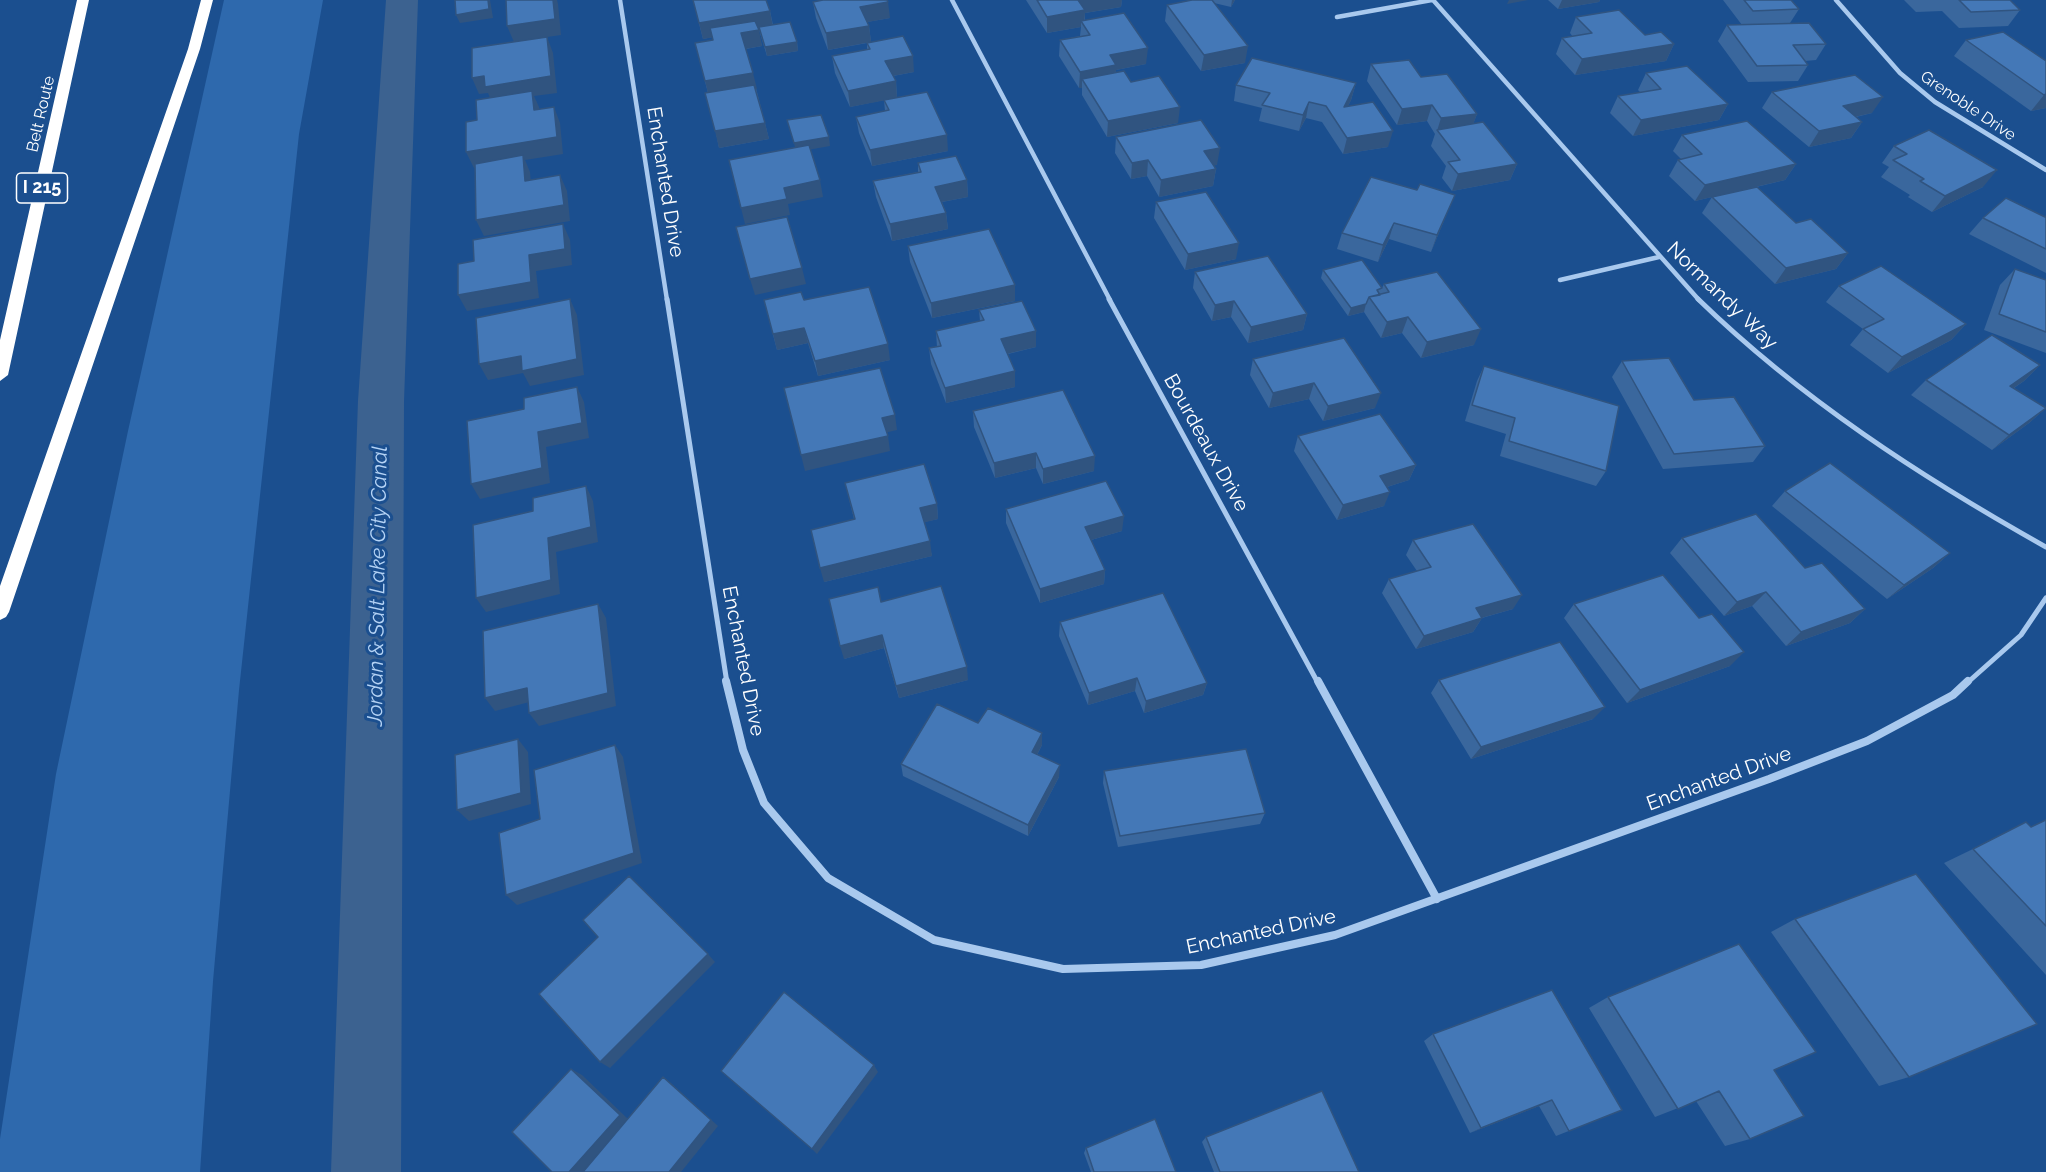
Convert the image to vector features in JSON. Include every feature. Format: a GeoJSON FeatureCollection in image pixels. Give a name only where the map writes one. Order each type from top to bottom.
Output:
{"type":"FeatureCollection","features":[{"type":"Feature","properties":{"kind":"highway","name":"Belt Route"},"geometry":{"type":"LineString","coordinates":[[0,375],[83,0]]}},
{"type":"Feature","properties":{"kind":"highway"},"geometry":{"type":"LineString","coordinates":[[0,612],[194,49],[207,0]]}},
{"type":"Feature","properties":{"kind":"street","name":"Enchanted Drive"},"geometry":{"type":"LineString","coordinates":[[620,0],[729,698],[743,750],[764,803],[828,878],[934,940],[1064,969],[1201,965],[1335,935],[1867,741],[1953,695],[2020,635],[2046,598]]}},
{"type":"Feature","properties":{"kind":"street","name":"Bourdeaux Drive"},"geometry":{"type":"LineString","coordinates":[[952,0],[1144,365],[1437,899]]}},
{"type":"Feature","properties":{"kind":"street"},"geometry":{"type":"LineString","coordinates":[[1337,17],[1433,0]]}},
{"type":"Feature","properties":{"kind":"street","name":"Normandy Way"},"geometry":{"type":"LineString","coordinates":[[1433,0],[1659,257],[1713,313],[1789,380],[1874,442],[1993,518],[2046,547]]}},
{"type":"Feature","properties":{"kind":"street","name":"Grenoble Drive"},"geometry":{"type":"LineString","coordinates":[[1836,0],[1900,73],[1935,102],[2046,170]]}},
{"type":"Feature","properties":{"kind":"street"},"geometry":{"type":"LineString","coordinates":[[1560,280],[1659,257]]}},
{"type":"Feature","properties":{"kind":"shaded area"},"geometry":{"type":"Polygon","coordinates":[[[224,0],[323,0],[299,134],[239,690],[213,981],[200,1172],[0,1172],[0,1139],[56,774],[128,431],[224,0]]]}},
{"type":"Feature","properties":{"kind":"building"},"geometry":{"type":"Polygon","coordinates":[[[455,0],[488,0],[489,9],[456,15],[455,0]]]}},
{"type":"Feature","properties":{"kind":"building"},"geometry":{"type":"Polygon","coordinates":[[[506,0],[553,0],[555,19],[507,26],[506,0]]]}},
{"type":"Feature","properties":{"kind":"building"},"geometry":{"type":"Polygon","coordinates":[[[693,0],[766,0],[770,11],[699,23],[693,0]]]}},
{"type":"Feature","properties":{"kind":"building"},"geometry":{"type":"Polygon","coordinates":[[[887,0],[888,2],[860,7],[869,26],[826,33],[813,2],[887,0]]]}},
{"type":"Feature","properties":{"kind":"building"},"geometry":{"type":"Polygon","coordinates":[[[1037,0],[1078,0],[1085,10],[1047,17],[1037,0]]]}},
{"type":"Feature","properties":{"kind":"building"},"geometry":{"type":"Polygon","coordinates":[[[1192,0],[1212,0],[1248,46],[1204,55],[1167,5],[1192,0]]]}},
{"type":"Feature","properties":{"kind":"building"},"geometry":{"type":"Polygon","coordinates":[[[1744,0],[1791,0],[1799,9],[1753,11],[1744,0]]]}},
{"type":"Feature","properties":{"kind":"building"},"geometry":{"type":"Polygon","coordinates":[[[1959,0],[2010,0],[2020,10],[1971,12],[1959,0]]]}},
{"type":"Feature","properties":{"kind":"building"},"geometry":{"type":"Polygon","coordinates":[[[1619,10],[1645,35],[1661,32],[1674,44],[1582,59],[1562,38],[1592,33],[1576,17],[1619,10]]]}},
{"type":"Feature","properties":{"kind":"building"},"geometry":{"type":"Polygon","coordinates":[[[1124,13],[1148,48],[1110,55],[1116,65],[1080,72],[1060,40],[1090,35],[1081,21],[1124,13]]]}},
{"type":"Feature","properties":{"kind":"building"},"geometry":{"type":"Polygon","coordinates":[[[755,21],[759,30],[741,33],[753,73],[705,81],[695,43],[713,40],[710,28],[755,21]]]}},
{"type":"Feature","properties":{"kind":"building"},"geometry":{"type":"Polygon","coordinates":[[[790,22],[797,42],[765,47],[759,27],[790,22]]]}},
{"type":"Feature","properties":{"kind":"building"},"geometry":{"type":"Polygon","coordinates":[[[1809,23],[1826,44],[1793,45],[1808,65],[1757,66],[1727,25],[1809,23]]]}},
{"type":"Feature","properties":{"kind":"building"},"geometry":{"type":"Polygon","coordinates":[[[2003,32],[2046,61],[2046,94],[2044,95],[1966,40],[2003,32]]]}},
{"type":"Feature","properties":{"kind":"building"},"geometry":{"type":"Polygon","coordinates":[[[903,36],[913,56],[885,61],[896,81],[848,91],[832,56],[870,49],[867,43],[903,36]]]}},
{"type":"Feature","properties":{"kind":"building"},"geometry":{"type":"Polygon","coordinates":[[[547,37],[551,76],[485,87],[484,76],[472,78],[472,48],[547,37]]]}},
{"type":"Feature","properties":{"kind":"building"},"geometry":{"type":"Polygon","coordinates":[[[1252,58],[1356,83],[1344,107],[1373,102],[1393,131],[1347,138],[1326,106],[1309,102],[1303,115],[1262,105],[1270,93],[1236,85],[1252,58]]]}},
{"type":"Feature","properties":{"kind":"building"},"geometry":{"type":"Polygon","coordinates":[[[1409,60],[1421,77],[1447,74],[1477,114],[1441,118],[1432,105],[1402,109],[1371,64],[1409,60]]]}},
{"type":"Feature","properties":{"kind":"building"},"geometry":{"type":"Polygon","coordinates":[[[1687,66],[1728,104],[1641,120],[1618,96],[1661,89],[1646,73],[1687,66]]]}},
{"type":"Feature","properties":{"kind":"building"},"geometry":{"type":"Polygon","coordinates":[[[1124,71],[1131,82],[1159,76],[1180,107],[1108,121],[1082,79],[1124,71]]]}},
{"type":"Feature","properties":{"kind":"building"},"geometry":{"type":"Polygon","coordinates":[[[1855,75],[1883,97],[1843,106],[1862,122],[1819,131],[1772,92],[1855,75]]]}},
{"type":"Feature","properties":{"kind":"building"},"geometry":{"type":"Polygon","coordinates":[[[754,85],[765,123],[715,131],[705,93],[754,85]]]}},
{"type":"Feature","properties":{"kind":"building"},"geometry":{"type":"Polygon","coordinates":[[[532,91],[534,110],[554,107],[557,137],[466,152],[466,122],[477,120],[476,100],[532,91]]]}},
{"type":"Feature","properties":{"kind":"building"},"geometry":{"type":"Polygon","coordinates":[[[927,92],[947,135],[870,150],[856,117],[889,110],[884,100],[927,92]]]}},
{"type":"Feature","properties":{"kind":"building"},"geometry":{"type":"Polygon","coordinates":[[[821,115],[829,137],[794,143],[787,120],[821,115]]]}},
{"type":"Feature","properties":{"kind":"building"},"geometry":{"type":"Polygon","coordinates":[[[1201,120],[1220,148],[1204,151],[1216,169],[1161,180],[1148,160],[1132,163],[1116,137],[1201,120]]]}},
{"type":"Feature","properties":{"kind":"building"},"geometry":{"type":"Polygon","coordinates":[[[1747,121],[1796,164],[1705,185],[1678,160],[1702,154],[1682,135],[1747,121]]]}},
{"type":"Feature","properties":{"kind":"building"},"geometry":{"type":"Polygon","coordinates":[[[1483,122],[1517,164],[1458,174],[1448,162],[1460,160],[1437,130],[1483,122]]]}},
{"type":"Feature","properties":{"kind":"building"},"geometry":{"type":"Polygon","coordinates":[[[1929,130],[1997,170],[1945,196],[1920,181],[1924,179],[1893,160],[1907,154],[1894,146],[1929,130]]]}},
{"type":"Feature","properties":{"kind":"building"},"geometry":{"type":"Polygon","coordinates":[[[809,145],[820,180],[784,188],[787,199],[741,208],[729,160],[809,145]]]}},
{"type":"Feature","properties":{"kind":"building"},"geometry":{"type":"Polygon","coordinates":[[[523,155],[525,181],[560,175],[564,205],[476,220],[475,164],[523,155]]]}},
{"type":"Feature","properties":{"kind":"building"},"geometry":{"type":"Polygon","coordinates":[[[956,156],[967,180],[935,187],[946,213],[890,224],[873,181],[921,172],[918,163],[956,156]]]}},
{"type":"Feature","properties":{"kind":"building"},"geometry":{"type":"Polygon","coordinates":[[[1371,177],[1417,190],[1420,184],[1455,195],[1437,235],[1394,223],[1383,245],[1342,233],[1371,177]]]}},
{"type":"Feature","properties":{"kind":"building"},"geometry":{"type":"Polygon","coordinates":[[[1757,187],[1796,223],[1811,219],[1848,253],[1786,268],[1712,197],[1757,187]]]}},
{"type":"Feature","properties":{"kind":"building"},"geometry":{"type":"Polygon","coordinates":[[[1206,192],[1239,243],[1188,254],[1156,202],[1206,192]]]}},
{"type":"Feature","properties":{"kind":"building"},"geometry":{"type":"Polygon","coordinates":[[[2006,198],[2046,216],[2046,249],[1983,218],[2006,198]]]}},
{"type":"Feature","properties":{"kind":"building"},"geometry":{"type":"Polygon","coordinates":[[[787,217],[802,268],[750,279],[736,227],[787,217]]]}},
{"type":"Feature","properties":{"kind":"building"},"geometry":{"type":"Polygon","coordinates":[[[563,224],[565,249],[529,255],[531,282],[458,295],[458,264],[474,261],[473,240],[563,224]]]}},
{"type":"Feature","properties":{"kind":"building"},"geometry":{"type":"Polygon","coordinates":[[[989,229],[1015,285],[931,303],[908,246],[989,229]]]}},
{"type":"Feature","properties":{"kind":"building"},"geometry":{"type":"Polygon","coordinates":[[[1268,256],[1307,314],[1251,327],[1234,301],[1215,305],[1195,272],[1268,256]]]}},
{"type":"Feature","properties":{"kind":"building"},"geometry":{"type":"Polygon","coordinates":[[[1362,260],[1382,288],[1377,290],[1380,295],[1369,297],[1366,304],[1351,308],[1323,270],[1362,260]]]}},
{"type":"Feature","properties":{"kind":"building"},"geometry":{"type":"Polygon","coordinates":[[[1881,266],[1966,324],[1902,357],[1863,329],[1884,319],[1839,286],[1881,266]]]}},
{"type":"Feature","properties":{"kind":"building"},"geometry":{"type":"Polygon","coordinates":[[[2015,269],[2046,280],[2046,332],[1999,314],[2015,269]]]}},
{"type":"Feature","properties":{"kind":"building"},"geometry":{"type":"Polygon","coordinates":[[[1437,272],[1481,329],[1427,342],[1408,317],[1387,322],[1369,297],[1389,292],[1384,284],[1437,272]]]}},
{"type":"Feature","properties":{"kind":"building"},"geometry":{"type":"Polygon","coordinates":[[[869,287],[888,344],[815,361],[804,328],[773,334],[764,300],[801,292],[804,300],[869,287]]]}},
{"type":"Feature","properties":{"kind":"building"},"geometry":{"type":"Polygon","coordinates":[[[570,299],[577,359],[522,371],[521,356],[479,364],[476,318],[570,299]]]}},
{"type":"Feature","properties":{"kind":"building"},"geometry":{"type":"Polygon","coordinates":[[[1022,301],[1036,331],[1001,339],[1015,371],[945,388],[929,348],[941,346],[936,331],[984,320],[979,310],[1022,301]]]}},
{"type":"Feature","properties":{"kind":"building"},"geometry":{"type":"Polygon","coordinates":[[[1992,335],[2040,365],[2010,386],[2046,408],[2009,435],[1926,380],[1992,335]]]}},
{"type":"Feature","properties":{"kind":"building"},"geometry":{"type":"Polygon","coordinates":[[[1344,338],[1381,393],[1328,406],[1314,383],[1273,393],[1253,359],[1344,338]]]}},
{"type":"Feature","properties":{"kind":"building"},"geometry":{"type":"Polygon","coordinates":[[[1669,358],[1694,400],[1734,397],[1765,446],[1674,454],[1622,361],[1669,358]]]}},
{"type":"Feature","properties":{"kind":"building"},"geometry":{"type":"Polygon","coordinates":[[[1484,366],[1619,406],[1606,471],[1509,441],[1515,418],[1472,405],[1484,366]]]}},
{"type":"Feature","properties":{"kind":"building"},"geometry":{"type":"Polygon","coordinates":[[[880,368],[895,415],[882,418],[888,436],[801,455],[784,388],[880,368]]]}},
{"type":"Feature","properties":{"kind":"building"},"geometry":{"type":"Polygon","coordinates":[[[577,387],[582,423],[538,432],[542,468],[471,484],[467,421],[524,409],[524,398],[577,387]]]}},
{"type":"Feature","properties":{"kind":"building"},"geometry":{"type":"Polygon","coordinates":[[[1063,390],[1095,456],[1043,469],[1036,453],[994,463],[973,411],[1063,390]]]}},
{"type":"Feature","properties":{"kind":"building"},"geometry":{"type":"Polygon","coordinates":[[[1380,414],[1416,465],[1380,476],[1390,492],[1343,505],[1298,436],[1380,414]]]}},
{"type":"Feature","properties":{"kind":"building"},"geometry":{"type":"Polygon","coordinates":[[[1830,463],[1950,553],[1904,585],[1785,491],[1830,463]]]}},
{"type":"Feature","properties":{"kind":"building"},"geometry":{"type":"Polygon","coordinates":[[[924,464],[937,504],[920,508],[930,541],[820,568],[811,530],[855,519],[845,483],[924,464]]]}},
{"type":"Feature","properties":{"kind":"building"},"geometry":{"type":"Polygon","coordinates":[[[1106,481],[1124,516],[1085,527],[1105,570],[1040,589],[1006,509],[1106,481]]]}},
{"type":"Feature","properties":{"kind":"building"},"geometry":{"type":"Polygon","coordinates":[[[586,486],[591,527],[548,538],[551,580],[476,598],[473,525],[533,511],[533,498],[586,486]]]}},
{"type":"Feature","properties":{"kind":"building"},"geometry":{"type":"Polygon","coordinates":[[[1756,514],[1805,568],[1822,563],[1865,609],[1801,632],[1766,592],[1737,602],[1682,538],[1756,514]]]}},
{"type":"Feature","properties":{"kind":"building"},"geometry":{"type":"Polygon","coordinates":[[[1473,524],[1522,595],[1476,608],[1482,618],[1424,636],[1389,579],[1431,567],[1413,540],[1473,524]]]}},
{"type":"Feature","properties":{"kind":"building"},"geometry":{"type":"Polygon","coordinates":[[[1663,575],[1699,618],[1712,614],[1744,652],[1640,690],[1574,604],[1663,575]]]}},
{"type":"Feature","properties":{"kind":"building"},"geometry":{"type":"Polygon","coordinates":[[[941,586],[967,667],[896,686],[882,635],[840,646],[829,599],[878,587],[881,602],[941,586]]]}},
{"type":"Feature","properties":{"kind":"building"},"geometry":{"type":"Polygon","coordinates":[[[1163,593],[1207,683],[1146,701],[1137,678],[1089,693],[1060,622],[1163,593]]]}},
{"type":"Feature","properties":{"kind":"building"},"geometry":{"type":"Polygon","coordinates":[[[598,604],[608,693],[529,713],[527,688],[485,698],[483,631],[598,604]]]}},
{"type":"Feature","properties":{"kind":"building"},"geometry":{"type":"Polygon","coordinates":[[[1560,642],[1605,707],[1481,747],[1439,680],[1560,642]]]}},
{"type":"Feature","properties":{"kind":"building"},"geometry":{"type":"Polygon","coordinates":[[[937,704],[978,723],[988,708],[1042,733],[1032,752],[1060,765],[1028,825],[901,764],[937,704]]]}},
{"type":"Feature","properties":{"kind":"building"},"geometry":{"type":"Polygon","coordinates":[[[518,739],[521,793],[457,810],[455,755],[518,739]]]}},
{"type":"Feature","properties":{"kind":"building"},"geometry":{"type":"Polygon","coordinates":[[[615,745],[634,853],[506,895],[499,833],[540,819],[534,770],[615,745]]]}},
{"type":"Feature","properties":{"kind":"building"},"geometry":{"type":"Polygon","coordinates":[[[1246,749],[1265,813],[1120,836],[1104,771],[1246,749]]]}},
{"type":"Feature","properties":{"kind":"building"},"geometry":{"type":"Polygon","coordinates":[[[2046,820],[2046,926],[1973,849],[2026,822],[2031,827],[2046,820]]]}},
{"type":"Feature","properties":{"kind":"building"},"geometry":{"type":"Polygon","coordinates":[[[1916,874],[2037,1024],[1909,1077],[1795,919],[1916,874]]]}},
{"type":"Feature","properties":{"kind":"building"},"geometry":{"type":"Polygon","coordinates":[[[629,876],[708,954],[600,1062],[539,994],[598,937],[583,920],[629,876]]]}},
{"type":"Feature","properties":{"kind":"building"},"geometry":{"type":"Polygon","coordinates":[[[1739,944],[1816,1052],[1774,1070],[1804,1116],[1750,1139],[1719,1091],[1678,1109],[1608,997],[1739,944]]]}},
{"type":"Feature","properties":{"kind":"building"},"geometry":{"type":"Polygon","coordinates":[[[1552,990],[1622,1110],[1569,1131],[1552,1100],[1481,1128],[1433,1034],[1552,990]]]}},
{"type":"Feature","properties":{"kind":"building"},"geometry":{"type":"Polygon","coordinates":[[[784,992],[874,1065],[812,1149],[721,1071],[784,992]]]}},
{"type":"Feature","properties":{"kind":"building"},"geometry":{"type":"Polygon","coordinates":[[[571,1069],[620,1115],[569,1172],[552,1172],[512,1132],[571,1069]]]}},
{"type":"Feature","properties":{"kind":"building"},"geometry":{"type":"Polygon","coordinates":[[[663,1077],[711,1120],[669,1172],[583,1172],[663,1077]]]}},
{"type":"Feature","properties":{"kind":"building"},"geometry":{"type":"Polygon","coordinates":[[[1322,1091],[1359,1172],[1220,1172],[1206,1137],[1322,1091]]]}},
{"type":"Feature","properties":{"kind":"building"},"geometry":{"type":"Polygon","coordinates":[[[1155,1119],[1176,1172],[1094,1172],[1086,1148],[1155,1119]]]}},
{"type":"Feature","properties":{"kind":"waterway","name":"Jordan & Salt Lake City Canal"},"geometry":{"type":"LineString","coordinates":[[366,1172],[381,401],[402,0]]}}]}
